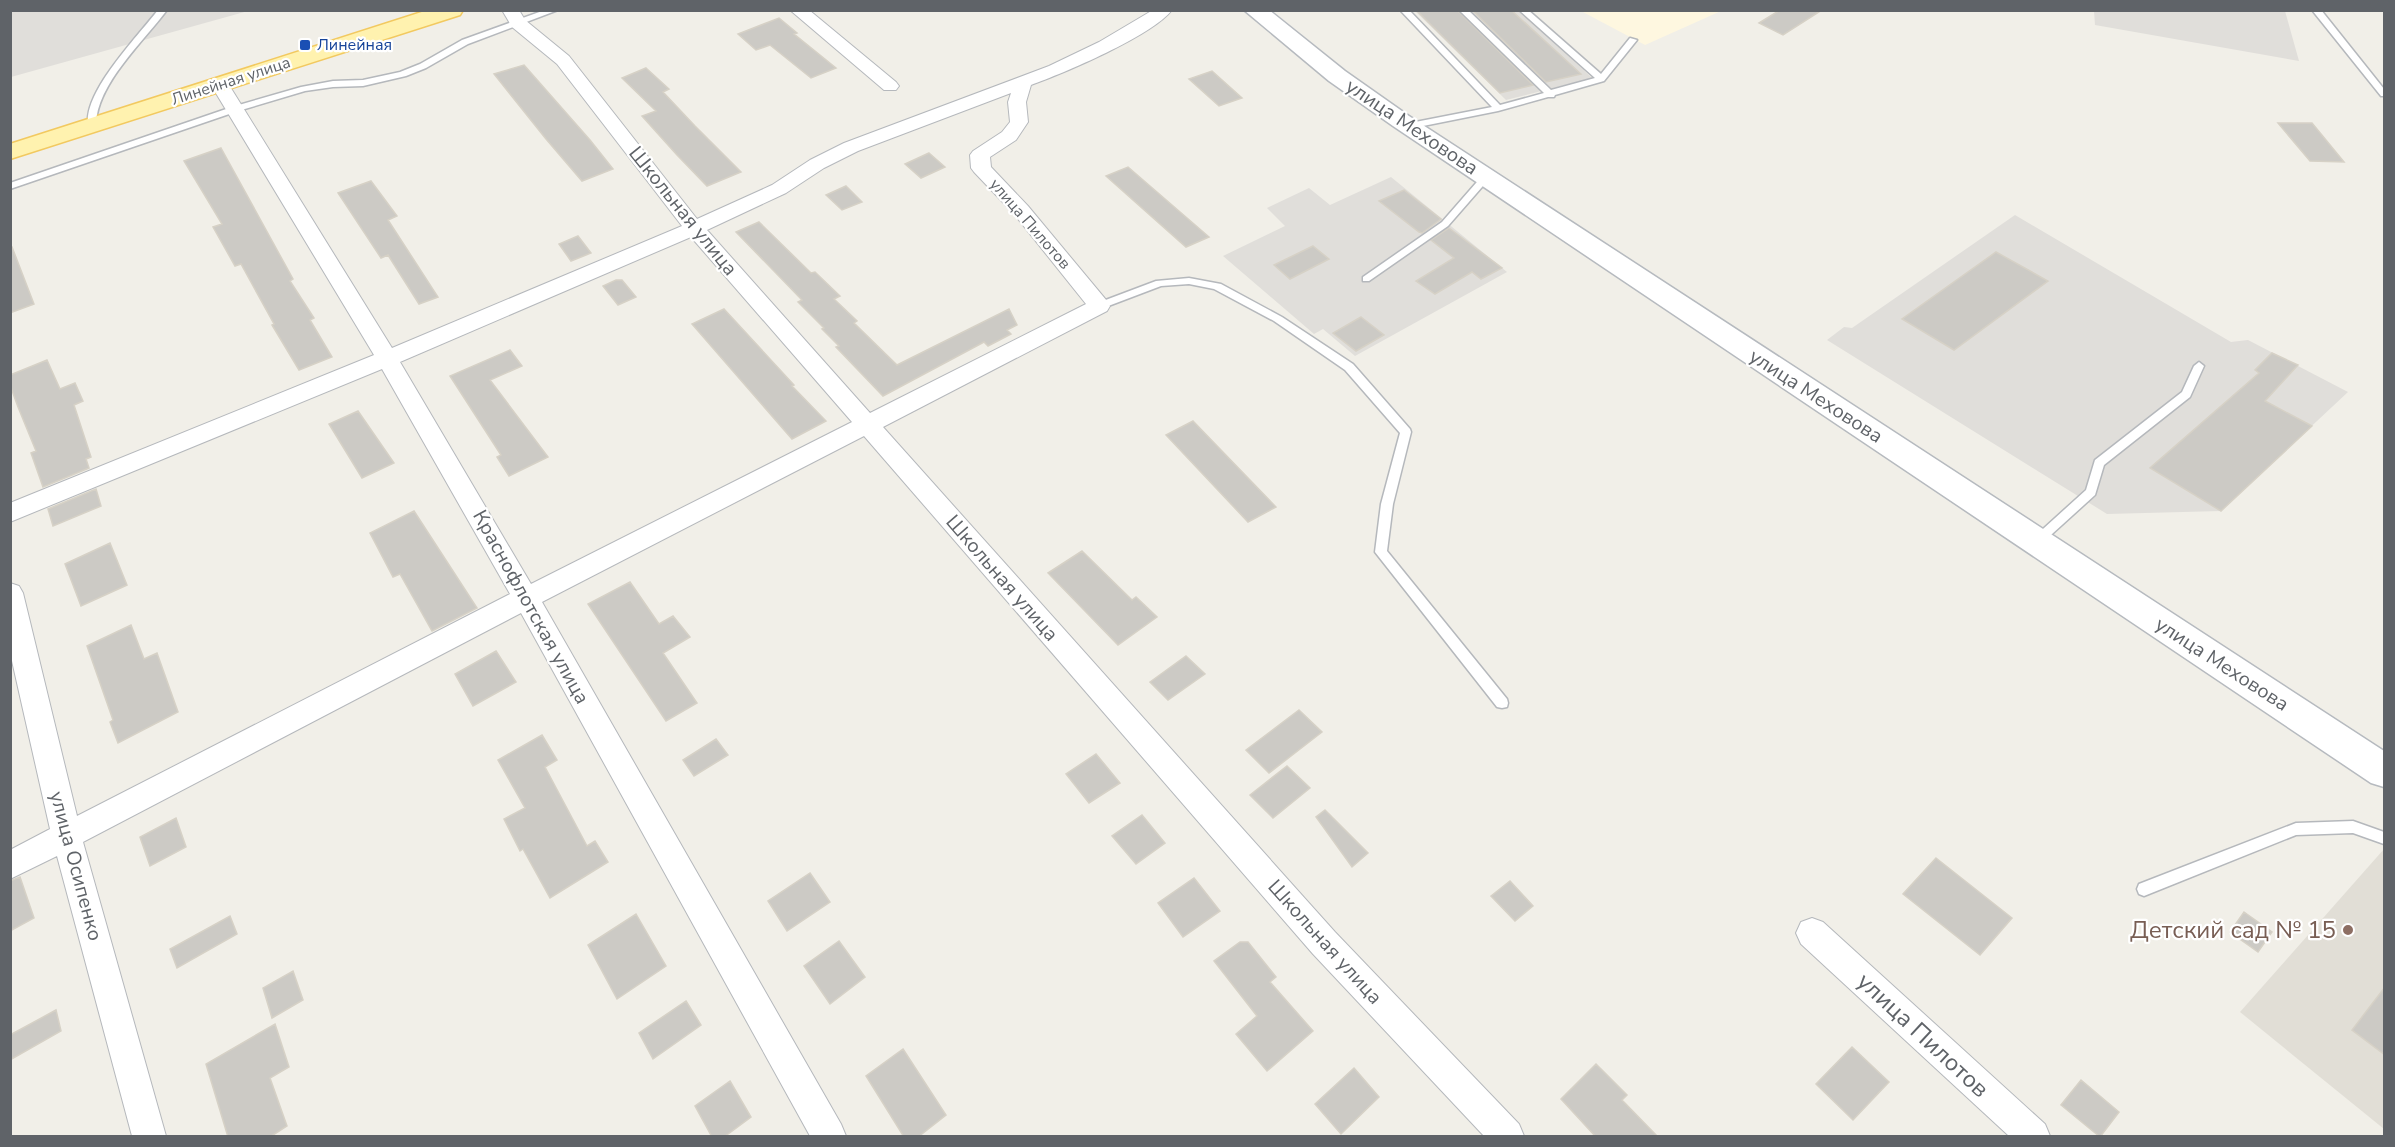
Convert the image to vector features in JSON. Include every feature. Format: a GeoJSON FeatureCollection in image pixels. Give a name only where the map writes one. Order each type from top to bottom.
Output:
{"type":"FeatureCollection","features":[{"type":"Feature","properties":{"kind":"main road","name":"Линейная улица"},"geometry":{"type":"LineString","coordinates":[[10,152],[452,10]]}},
{"type":"Feature","properties":{"kind":"street"},"geometry":{"type":"LineString","coordinates":[[798,10],[890,87]]}},
{"type":"Feature","properties":{"kind":"street"},"geometry":{"type":"LineString","coordinates":[[10,513],[388,358],[694,228],[779,189],[817,164],[851,147],[1023,83],[1105,46],[1155,18],[1164,10]]}},
{"type":"Feature","properties":{"kind":"street","name":"улица Меховова"},"geometry":{"type":"LineString","coordinates":[[1255,10],[1337,76],[1408,126],[2385,771]]}},
{"type":"Feature","properties":{"kind":"street","name":"Школьная улица"},"geometry":{"type":"LineString","coordinates":[[514,16],[562,60],[694,228],[1324,943],[1507,1137]]}},
{"type":"Feature","properties":{"kind":"street","name":"улица Пилотов"},"geometry":{"type":"LineString","coordinates":[[1023,83],[1017,102],[1019,122],[1009,136],[980,155],[981,168],[1021,210],[1099,306]]}},
{"type":"Feature","properties":{"kind":"street","name":"Краснофлотская улица"},"geometry":{"type":"LineString","coordinates":[[220,84],[388,358],[527,598],[686,887],[829,1137]]}},
{"type":"Feature","properties":{"kind":"street"},"geometry":{"type":"LineString","coordinates":[[10,865],[1099,306]]}},
{"type":"Feature","properties":{"kind":"street","name":"улица Осипенко"},"geometry":{"type":"LineString","coordinates":[[10,593],[67,837],[149,1137]]}},
{"type":"Feature","properties":{"kind":"street","name":"улица Пилотов"},"geometry":{"type":"LineString","coordinates":[[1812,933],[2033,1137]]}},
{"type":"Feature","properties":{"kind":"lane"},"geometry":{"type":"LineString","coordinates":[[92,126],[93,106],[103,86],[163,10]]}},
{"type":"Feature","properties":{"kind":"lane"},"geometry":{"type":"LineString","coordinates":[[10,186],[235,109],[304,89],[333,84],[363,83],[403,74],[423,66],[450,49],[514,16],[554,10]]}},
{"type":"Feature","properties":{"kind":"lane"},"geometry":{"type":"LineString","coordinates":[[1404,10],[1498,108]]}},
{"type":"Feature","properties":{"kind":"lane"},"geometry":{"type":"LineString","coordinates":[[1463,10],[1551,95]]}},
{"type":"Feature","properties":{"kind":"lane"},"geometry":{"type":"LineString","coordinates":[[1523,10],[1601,80]]}},
{"type":"Feature","properties":{"kind":"lane"},"geometry":{"type":"LineString","coordinates":[[2316,10],[2385,94]]}},
{"type":"Feature","properties":{"kind":"lane"},"geometry":{"type":"LineString","coordinates":[[1408,126],[1498,108],[1601,80],[1633,40]]}},
{"type":"Feature","properties":{"kind":"lane"},"geometry":{"type":"LineString","coordinates":[[1366,279],[1446,224],[1486,177]]}},
{"type":"Feature","properties":{"kind":"lane"},"geometry":{"type":"LineString","coordinates":[[1099,306],[1160,284],[1190,281],[1217,286],[1278,319],[1349,367],[1407,432],[1387,504],[1381,552],[1502,703]]}},
{"type":"Feature","properties":{"kind":"lane"},"geometry":{"type":"LineString","coordinates":[[2037,541],[2091,492],[2098,463],[2186,394],[2199,366]]}},
{"type":"Feature","properties":{"kind":"lane"},"geometry":{"type":"LineString","coordinates":[[2144,889],[2296,829],[2353,827],[2385,838]]}},
{"type":"Feature","properties":{"kind":"shaded area"},"geometry":{"type":"Polygon","coordinates":[[[11,11],[248,11],[11,77],[11,11]]]}},
{"type":"Feature","properties":{"kind":"shaded area"},"geometry":{"type":"Polygon","coordinates":[[[1415,11],[1521,11],[1592,78],[1506,100],[1415,11]]]}},
{"type":"Feature","properties":{"kind":"shaded area"},"geometry":{"type":"Polygon","coordinates":[[[1581,11],[1721,11],[1645,45],[1581,11]]]}},
{"type":"Feature","properties":{"kind":"shaded area"},"geometry":{"type":"Polygon","coordinates":[[[2094,11],[2285,11],[2299,61],[2095,25],[2094,11]]]}},
{"type":"Feature","properties":{"kind":"shaded area"},"geometry":{"type":"Polygon","coordinates":[[[1391,177],[1507,272],[1355,356],[1323,329],[1314,334],[1223,256],[1285,226],[1267,208],[1309,188],[1330,205],[1391,177]]]}},
{"type":"Feature","properties":{"kind":"shaded area"},"geometry":{"type":"Polygon","coordinates":[[[2015,215],[2231,342],[2248,340],[2348,392],[2221,511],[2107,514],[1827,340],[1844,327],[1852,328],[2015,215]]]}},
{"type":"Feature","properties":{"kind":"shaded area","name":"Детский сад № 15"},"geometry":{"type":"Polygon","coordinates":[[[2384,849],[2384,1129],[2240,1012],[2384,849]]]}},
{"type":"Feature","properties":{"kind":"building"},"geometry":{"type":"Polygon","coordinates":[[[1416,10],[1457,10],[1533,85],[1500,93],[1416,10]]]}},
{"type":"Feature","properties":{"kind":"building"},"geometry":{"type":"Polygon","coordinates":[[[1472,10],[1511,10],[1581,74],[1546,82],[1472,10]]]}},
{"type":"Feature","properties":{"kind":"building"},"geometry":{"type":"Polygon","coordinates":[[[1780,10],[1822,10],[1783,35],[1759,23],[1780,10]]]}},
{"type":"Feature","properties":{"kind":"building"},"geometry":{"type":"Polygon","coordinates":[[[779,18],[797,33],[794,34],[836,68],[811,78],[770,45],[756,50],[738,34],[779,18]]]}},
{"type":"Feature","properties":{"kind":"building"},"geometry":{"type":"Polygon","coordinates":[[[524,65],[613,169],[582,181],[546,139],[494,74],[524,65]]]}},
{"type":"Feature","properties":{"kind":"building"},"geometry":{"type":"Polygon","coordinates":[[[646,68],[669,89],[663,92],[741,172],[707,186],[677,155],[642,116],[656,111],[622,78],[646,68]]]}},
{"type":"Feature","properties":{"kind":"building"},"geometry":{"type":"Polygon","coordinates":[[[1212,71],[1242,98],[1219,106],[1189,79],[1212,71]]]}},
{"type":"Feature","properties":{"kind":"building"},"geometry":{"type":"Polygon","coordinates":[[[2278,123],[2312,123],[2344,162],[2310,161],[2278,123]]]}},
{"type":"Feature","properties":{"kind":"building"},"geometry":{"type":"Polygon","coordinates":[[[221,148],[293,279],[290,281],[314,318],[310,320],[332,357],[299,370],[272,325],[274,324],[241,264],[235,266],[213,227],[222,224],[184,161],[221,148]]]}},
{"type":"Feature","properties":{"kind":"building"},"geometry":{"type":"Polygon","coordinates":[[[929,153],[945,167],[921,178],[905,164],[929,153]]]}},
{"type":"Feature","properties":{"kind":"building"},"geometry":{"type":"Polygon","coordinates":[[[1128,167],[1209,237],[1186,247],[1106,176],[1128,167]]]}},
{"type":"Feature","properties":{"kind":"building"},"geometry":{"type":"Polygon","coordinates":[[[371,181],[397,216],[388,220],[438,297],[419,304],[388,255],[381,258],[338,193],[371,181]]]}},
{"type":"Feature","properties":{"kind":"building"},"geometry":{"type":"Polygon","coordinates":[[[846,186],[862,202],[842,210],[826,195],[846,186]]]}},
{"type":"Feature","properties":{"kind":"building"},"geometry":{"type":"Polygon","coordinates":[[[1404,190],[1441,219],[1422,233],[1379,201],[1404,190]]]}},
{"type":"Feature","properties":{"kind":"building"},"geometry":{"type":"Polygon","coordinates":[[[759,222],[811,273],[815,272],[840,296],[834,299],[857,321],[854,323],[897,365],[1009,309],[1017,325],[1007,330],[1011,334],[988,346],[984,342],[883,396],[836,347],[839,346],[798,302],[802,300],[736,232],[759,222]]]}},
{"type":"Feature","properties":{"kind":"building"},"geometry":{"type":"Polygon","coordinates":[[[1449,228],[1502,268],[1481,279],[1472,272],[1435,294],[1416,281],[1454,258],[1431,240],[1449,228]]]}},
{"type":"Feature","properties":{"kind":"building"},"geometry":{"type":"Polygon","coordinates":[[[578,236],[591,253],[571,261],[559,244],[578,236]]]}},
{"type":"Feature","properties":{"kind":"building"},"geometry":{"type":"Polygon","coordinates":[[[1313,246],[1329,259],[1290,279],[1274,265],[1313,246]]]}},
{"type":"Feature","properties":{"kind":"building"},"geometry":{"type":"Polygon","coordinates":[[[12,247],[34,304],[10,313],[10,248],[12,247]]]}},
{"type":"Feature","properties":{"kind":"building"},"geometry":{"type":"Polygon","coordinates":[[[1996,252],[2048,281],[1954,350],[1902,319],[1996,252]]]}},
{"type":"Feature","properties":{"kind":"building"},"geometry":{"type":"Polygon","coordinates":[[[616,280],[622,280],[636,297],[618,305],[603,286],[616,280]]]}},
{"type":"Feature","properties":{"kind":"building"},"geometry":{"type":"Polygon","coordinates":[[[724,309],[826,421],[792,439],[692,324],[724,309]]]}},
{"type":"Feature","properties":{"kind":"building"},"geometry":{"type":"Polygon","coordinates":[[[1361,317],[1384,335],[1356,351],[1333,333],[1361,317]]]}},
{"type":"Feature","properties":{"kind":"building"},"geometry":{"type":"Polygon","coordinates":[[[510,350],[522,366],[490,380],[548,457],[509,476],[497,457],[501,455],[450,376],[510,350]]]}},
{"type":"Feature","properties":{"kind":"building"},"geometry":{"type":"Polygon","coordinates":[[[2272,353],[2298,365],[2265,401],[2312,426],[2221,511],[2150,468],[2259,373],[2255,370],[2272,353]]]}},
{"type":"Feature","properties":{"kind":"building"},"geometry":{"type":"Polygon","coordinates":[[[47,360],[60,389],[75,383],[83,401],[74,405],[91,457],[86,459],[89,468],[43,487],[31,453],[36,451],[10,385],[10,375],[47,360]]]}},
{"type":"Feature","properties":{"kind":"building"},"geometry":{"type":"Polygon","coordinates":[[[358,411],[394,463],[362,478],[329,424],[358,411]]]}},
{"type":"Feature","properties":{"kind":"building"},"geometry":{"type":"Polygon","coordinates":[[[1193,421],[1276,507],[1248,522],[1166,435],[1193,421]]]}},
{"type":"Feature","properties":{"kind":"building"},"geometry":{"type":"Polygon","coordinates":[[[96,489],[101,506],[53,526],[48,509],[96,489]]]}},
{"type":"Feature","properties":{"kind":"building"},"geometry":{"type":"Polygon","coordinates":[[[414,511],[477,608],[432,631],[400,574],[393,577],[370,533],[414,511]]]}},
{"type":"Feature","properties":{"kind":"building"},"geometry":{"type":"Polygon","coordinates":[[[110,543],[127,585],[81,606],[65,564],[110,543]]]}},
{"type":"Feature","properties":{"kind":"building"},"geometry":{"type":"Polygon","coordinates":[[[1082,551],[1132,600],[1136,597],[1157,617],[1118,645],[1048,573],[1082,551]]]}},
{"type":"Feature","properties":{"kind":"building"},"geometry":{"type":"Polygon","coordinates":[[[630,582],[659,624],[673,616],[690,637],[663,653],[697,703],[666,721],[588,604],[630,582]]]}},
{"type":"Feature","properties":{"kind":"building"},"geometry":{"type":"Polygon","coordinates":[[[131,625],[144,659],[157,653],[178,712],[118,743],[110,722],[113,720],[87,646],[131,625]]]}},
{"type":"Feature","properties":{"kind":"building"},"geometry":{"type":"Polygon","coordinates":[[[496,651],[516,682],[473,706],[455,674],[496,651]]]}},
{"type":"Feature","properties":{"kind":"building"},"geometry":{"type":"Polygon","coordinates":[[[1186,656],[1205,674],[1168,700],[1150,682],[1186,656]]]}},
{"type":"Feature","properties":{"kind":"building"},"geometry":{"type":"Polygon","coordinates":[[[1299,710],[1322,732],[1269,773],[1246,750],[1299,710]]]}},
{"type":"Feature","properties":{"kind":"building"},"geometry":{"type":"Polygon","coordinates":[[[542,735],[557,760],[545,767],[587,846],[595,841],[608,862],[550,898],[523,849],[520,851],[504,819],[525,808],[498,760],[542,735]]]}},
{"type":"Feature","properties":{"kind":"building"},"geometry":{"type":"Polygon","coordinates":[[[716,739],[728,755],[694,776],[683,760],[716,739]]]}},
{"type":"Feature","properties":{"kind":"building"},"geometry":{"type":"Polygon","coordinates":[[[1096,754],[1120,783],[1089,803],[1066,774],[1096,754]]]}},
{"type":"Feature","properties":{"kind":"building"},"geometry":{"type":"Polygon","coordinates":[[[1287,766],[1310,788],[1273,818],[1250,795],[1287,766]]]}},
{"type":"Feature","properties":{"kind":"building"},"geometry":{"type":"Polygon","coordinates":[[[1325,810],[1368,853],[1352,867],[1316,817],[1325,810]]]}},
{"type":"Feature","properties":{"kind":"building"},"geometry":{"type":"Polygon","coordinates":[[[1142,815],[1165,843],[1136,864],[1112,836],[1142,815]]]}},
{"type":"Feature","properties":{"kind":"building"},"geometry":{"type":"Polygon","coordinates":[[[176,818],[186,847],[150,866],[140,837],[176,818]]]}},
{"type":"Feature","properties":{"kind":"building"},"geometry":{"type":"Polygon","coordinates":[[[1936,858],[2012,918],[1980,955],[1903,894],[1936,858]]]}},
{"type":"Feature","properties":{"kind":"building"},"geometry":{"type":"Polygon","coordinates":[[[810,873],[830,902],[787,931],[768,901],[810,873]]]}},
{"type":"Feature","properties":{"kind":"building"},"geometry":{"type":"Polygon","coordinates":[[[20,877],[34,918],[10,931],[10,881],[20,877]]]}},
{"type":"Feature","properties":{"kind":"building"},"geometry":{"type":"Polygon","coordinates":[[[1194,878],[1220,911],[1183,937],[1158,903],[1194,878]]]}},
{"type":"Feature","properties":{"kind":"building"},"geometry":{"type":"Polygon","coordinates":[[[1510,881],[1533,906],[1515,921],[1491,896],[1510,881]]]}},
{"type":"Feature","properties":{"kind":"building"},"geometry":{"type":"Polygon","coordinates":[[[2244,912],[2272,932],[2258,952],[2230,932],[2244,912]]]}},
{"type":"Feature","properties":{"kind":"building"},"geometry":{"type":"Polygon","coordinates":[[[636,914],[666,966],[617,999],[588,945],[636,914]]]}},
{"type":"Feature","properties":{"kind":"building"},"geometry":{"type":"Polygon","coordinates":[[[230,916],[237,934],[177,968],[170,949],[230,916]]]}},
{"type":"Feature","properties":{"kind":"building"},"geometry":{"type":"Polygon","coordinates":[[[839,941],[865,977],[830,1004],[804,966],[839,941]]]}},
{"type":"Feature","properties":{"kind":"building"},"geometry":{"type":"Polygon","coordinates":[[[1240,942],[1248,942],[1276,977],[1270,982],[1313,1031],[1267,1071],[1236,1034],[1257,1016],[1214,961],[1240,942]]]}},
{"type":"Feature","properties":{"kind":"building"},"geometry":{"type":"Polygon","coordinates":[[[293,971],[303,1000],[272,1018],[263,988],[293,971]]]}},
{"type":"Feature","properties":{"kind":"building"},"geometry":{"type":"Polygon","coordinates":[[[2385,987],[2385,1055],[2352,1030],[2385,987]]]}},
{"type":"Feature","properties":{"kind":"building"},"geometry":{"type":"Polygon","coordinates":[[[686,1001],[701,1025],[653,1059],[639,1033],[686,1001]]]}},
{"type":"Feature","properties":{"kind":"building"},"geometry":{"type":"Polygon","coordinates":[[[56,1010],[61,1031],[10,1060],[10,1035],[56,1010]]]}},
{"type":"Feature","properties":{"kind":"building"},"geometry":{"type":"Polygon","coordinates":[[[275,1024],[289,1067],[270,1078],[287,1126],[270,1137],[228,1137],[206,1064],[275,1024]]]}},
{"type":"Feature","properties":{"kind":"building"},"geometry":{"type":"Polygon","coordinates":[[[1852,1047],[1889,1082],[1853,1120],[1816,1084],[1852,1047]]]}},
{"type":"Feature","properties":{"kind":"building"},"geometry":{"type":"Polygon","coordinates":[[[903,1049],[946,1115],[918,1137],[904,1137],[866,1076],[903,1049]]]}},
{"type":"Feature","properties":{"kind":"building"},"geometry":{"type":"Polygon","coordinates":[[[1596,1064],[1627,1095],[1622,1100],[1658,1137],[1596,1137],[1561,1099],[1596,1064]]]}},
{"type":"Feature","properties":{"kind":"building"},"geometry":{"type":"Polygon","coordinates":[[[1354,1068],[1379,1097],[1341,1134],[1315,1104],[1354,1068]]]}},
{"type":"Feature","properties":{"kind":"building"},"geometry":{"type":"Polygon","coordinates":[[[2081,1080],[2119,1112],[2100,1137],[2061,1105],[2081,1080]]]}},
{"type":"Feature","properties":{"kind":"building"},"geometry":{"type":"Polygon","coordinates":[[[730,1081],[751,1117],[724,1137],[712,1137],[695,1106],[730,1081]]]}},
{"type":"Feature","properties":{"kind":"place","name":"Линейная"},"geometry":{"type":"Point","coordinates":[305,45]}},
{"type":"Feature","properties":{"kind":"place","name":"Детский сад № 15"},"geometry":{"type":"Point","coordinates":[2348,930]}}]}
